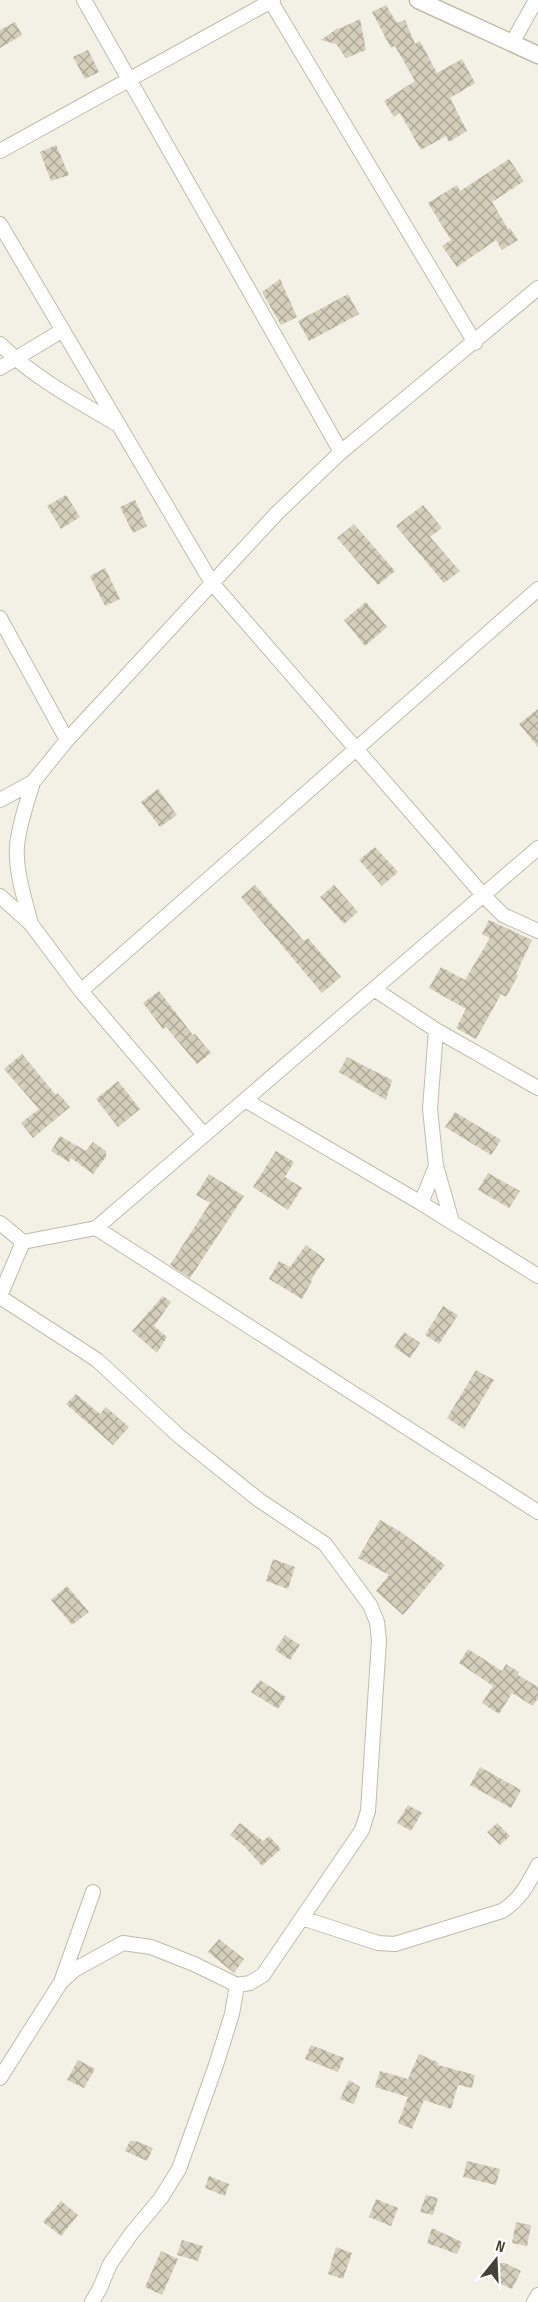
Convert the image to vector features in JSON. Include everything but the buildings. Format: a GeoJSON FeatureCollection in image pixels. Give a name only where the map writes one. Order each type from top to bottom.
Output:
{"type":"FeatureCollection","features":[{"type":"Feature","properties":{"kind":"street"},"geometry":{"type":"LineString","coordinates":[[84,0],[341,452]]}},
{"type":"Feature","properties":{"kind":"street"},"geometry":{"type":"LineString","coordinates":[[0,151],[271,0],[475,343]]}},
{"type":"Feature","properties":{"kind":"street"},"geometry":{"type":"LineString","coordinates":[[418,0],[538,55]]}},
{"type":"Feature","properties":{"kind":"street"},"geometry":{"type":"LineString","coordinates":[[512,43],[536,0]]}},
{"type":"Feature","properties":{"kind":"street"},"geometry":{"type":"LineString","coordinates":[[0,224],[212,583],[483,895],[502,915],[538,931]]}},
{"type":"Feature","properties":{"kind":"street"},"geometry":{"type":"LineString","coordinates":[[0,800],[33,782],[67,740],[277,513],[341,452],[475,343],[538,288]]}},
{"type":"Feature","properties":{"kind":"street"},"geometry":{"type":"LineString","coordinates":[[0,368],[63,330]]}},
{"type":"Feature","properties":{"kind":"street"},"geometry":{"type":"LineString","coordinates":[[0,344],[15,359],[119,425]]}},
{"type":"Feature","properties":{"kind":"street"},"geometry":{"type":"LineString","coordinates":[[81,991],[538,589]]}},
{"type":"Feature","properties":{"kind":"street"},"geometry":{"type":"LineString","coordinates":[[0,618],[67,740]]}},
{"type":"Feature","properties":{"kind":"street"},"geometry":{"type":"LineString","coordinates":[[31,924],[18,872],[17,848],[21,823],[33,782]]}},
{"type":"Feature","properties":{"kind":"street"},"geometry":{"type":"LineString","coordinates":[[22,1242],[96,1228],[538,848]]}},
{"type":"Feature","properties":{"kind":"street"},"geometry":{"type":"LineString","coordinates":[[0,896],[31,924],[81,991],[204,1135]]}},
{"type":"Feature","properties":{"kind":"street"},"geometry":{"type":"LineString","coordinates":[[374,989],[435,1030],[538,1088]]}},
{"type":"Feature","properties":{"kind":"street"},"geometry":{"type":"LineString","coordinates":[[435,1030],[430,1109],[436,1166],[452,1222]]}},
{"type":"Feature","properties":{"kind":"street"},"geometry":{"type":"LineString","coordinates":[[245,1100],[421,1203],[538,1276]]}},
{"type":"Feature","properties":{"kind":"street"},"geometry":{"type":"LineString","coordinates":[[421,1203],[436,1166]]}},
{"type":"Feature","properties":{"kind":"street"},"geometry":{"type":"LineString","coordinates":[[0,1223],[22,1242]]}},
{"type":"Feature","properties":{"kind":"street"},"geometry":{"type":"LineString","coordinates":[[96,1228],[538,1512]]}},
{"type":"Feature","properties":{"kind":"street"},"geometry":{"type":"LineString","coordinates":[[22,1242],[0,1296],[97,1360],[179,1436],[259,1500],[325,1544],[370,1605],[377,1622],[379,1640],[368,1811],[362,1830],[263,1976],[250,1983],[237,1985],[195,1964],[151,1947],[123,1943],[74,1970],[61,1982]]}},
{"type":"Feature","properties":{"kind":"street"},"geometry":{"type":"LineString","coordinates":[[302,1918],[378,1943],[395,1944],[502,1911],[524,1892],[538,1865]]}},
{"type":"Feature","properties":{"kind":"street"},"geometry":{"type":"LineString","coordinates":[[0,2078],[61,1982],[93,1892]]}},
{"type":"Feature","properties":{"kind":"street"},"geometry":{"type":"LineString","coordinates":[[92,2302],[110,2264],[161,2198],[179,2169],[216,2065],[232,2014],[237,1985]]}},
{"type":"Feature","properties":{"kind":"street"},"geometry":{"type":"LineString","coordinates":[[534,2302],[538,2295]]}}]}
